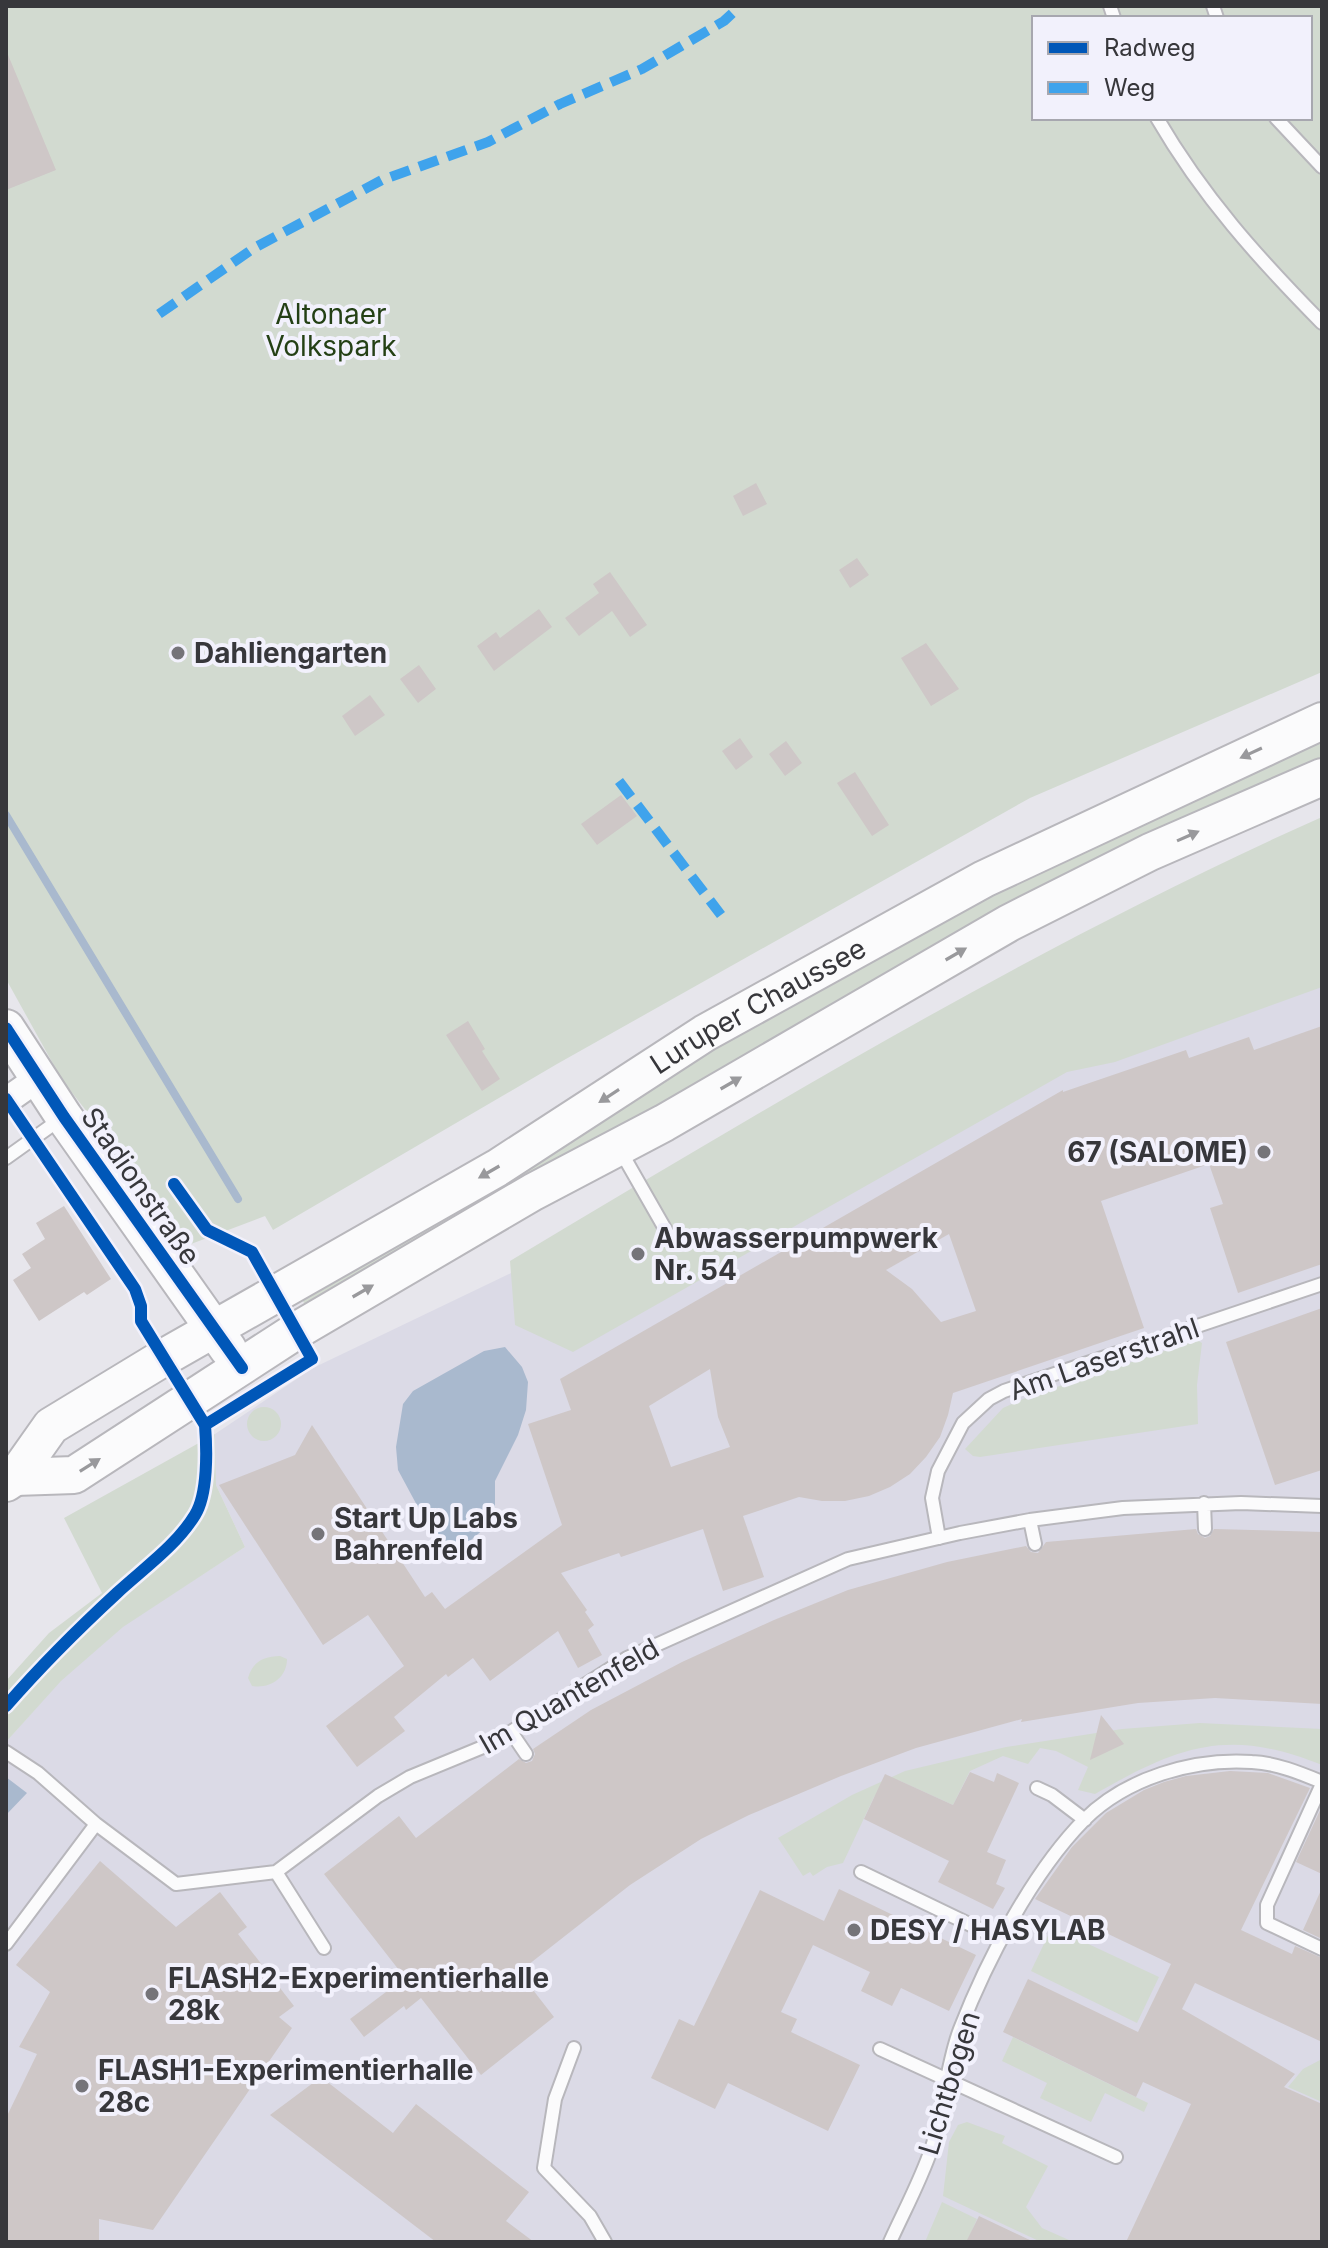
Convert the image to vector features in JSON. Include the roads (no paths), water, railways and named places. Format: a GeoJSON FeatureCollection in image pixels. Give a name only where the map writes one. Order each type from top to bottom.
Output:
{"type":"FeatureCollection","features":[{"type":"Feature","properties":{"kind":"main road","name":"Luruper Chaussee"},"geometry":{"type":"LineString","coordinates":[[9,1472],[51,1426],[497,1168],[705,1033],[957,894],[1322,721]]}},
{"type":"Feature","properties":{"kind":"main road","name":"Luruper Chaussee"},"geometry":{"type":"LineString","coordinates":[[9,1472],[74,1475],[296,1331],[533,1192],[664,1123],[1009,923],[1150,852],[1322,777]]}},
{"type":"Feature","properties":{"kind":"main road","name":"Stadionstraße"},"geometry":{"type":"LineString","coordinates":[[6,1028],[37,1079],[242,1368]]}},
{"type":"Feature","properties":{"kind":"street"},"geometry":{"type":"LineString","coordinates":[[6,1101],[37,1079]]}},
{"type":"Feature","properties":{"kind":"lane"},"geometry":{"type":"LineString","coordinates":[[1158,120],[1215,207],[1260,260],[1322,323]]}},
{"type":"Feature","properties":{"kind":"lane"},"geometry":{"type":"LineString","coordinates":[[1278,120],[1322,167]]}},
{"type":"Feature","properties":{"kind":"lane"},"geometry":{"type":"LineString","coordinates":[[6,1158],[64,1117]]}},
{"type":"Feature","properties":{"kind":"lane"},"geometry":{"type":"LineString","coordinates":[[619,1146],[668,1234]]}},
{"type":"Feature","properties":{"kind":"lane","name":"Am Laserstrahl"},"geometry":{"type":"LineString","coordinates":[[939,1538],[932,1498],[938,1471],[963,1423],[989,1399],[1004,1391],[1322,1284]]}},
{"type":"Feature","properties":{"kind":"lane"},"geometry":{"type":"LineString","coordinates":[[1204,1503],[1205,1529]]}},
{"type":"Feature","properties":{"kind":"lane","name":"Im Quantenfeld"},"geometry":{"type":"LineString","coordinates":[[6,1752],[38,1773],[96,1824],[176,1884],[276,1872],[378,1796],[410,1777],[462,1757],[511,1732],[627,1658],[848,1559],[1030,1520],[1123,1508],[1204,1503],[1322,1506]]}},
{"type":"Feature","properties":{"kind":"lane"},"geometry":{"type":"LineString","coordinates":[[1030,1520],[1035,1544]]}},
{"type":"Feature","properties":{"kind":"lane"},"geometry":{"type":"LineString","coordinates":[[511,1732],[526,1754]]}},
{"type":"Feature","properties":{"kind":"lane","name":"Lichtbogen"},"geometry":{"type":"LineString","coordinates":[[890,2242],[932,2148],[959,2031],[1000,1939],[1039,1878],[1085,1820],[1122,1792],[1153,1777],[1200,1765],[1254,1762],[1290,1770],[1322,1783]]}},
{"type":"Feature","properties":{"kind":"lane"},"geometry":{"type":"LineString","coordinates":[[1322,1783],[1267,1905],[1267,1923],[1322,1949]]}},
{"type":"Feature","properties":{"kind":"lane"},"geometry":{"type":"LineString","coordinates":[[1037,1788],[1052,1795],[1085,1820]]}},
{"type":"Feature","properties":{"kind":"lane"},"geometry":{"type":"LineString","coordinates":[[6,1944],[96,1824]]}},
{"type":"Feature","properties":{"kind":"lane"},"geometry":{"type":"LineString","coordinates":[[276,1872],[324,1948]]}},
{"type":"Feature","properties":{"kind":"lane"},"geometry":{"type":"LineString","coordinates":[[861,1872],[1000,1939]]}},
{"type":"Feature","properties":{"kind":"lane"},"geometry":{"type":"LineString","coordinates":[[574,2048],[555,2099],[544,2168],[590,2216],[605,2242]]}},
{"type":"Feature","properties":{"kind":"lane"},"geometry":{"type":"LineString","coordinates":[[880,2049],[1116,2157]]}},
{"type":"Feature","properties":{"kind":"water"},"geometry":{"type":"Polygon","coordinates":[[[505,1347],[522,1367],[528,1382],[526,1410],[518,1435],[495,1481],[495,1505],[485,1528],[471,1540],[448,1550],[433,1535],[398,1470],[396,1447],[403,1404],[413,1391],[484,1351],[505,1347]]]}},
{"type":"Feature","properties":{"kind":"water"},"geometry":{"type":"Polygon","coordinates":[[[6,1777],[27,1793],[6,1815],[6,1777]]]}},
{"type":"Feature","properties":{"kind":"waterway"},"geometry":{"type":"LineString","coordinates":[[6,815],[238,1199]]}},
{"type":"Feature","properties":{"kind":"place","name":"Dahliengarten"},"geometry":{"type":"Point","coordinates":[178,653]}},
{"type":"Feature","properties":{"kind":"place","name":"67 (SALOME)"},"geometry":{"type":"Point","coordinates":[1264,1152]}},
{"type":"Feature","properties":{"kind":"place","name":"Abwasserpumpwerk Nr. 54"},"geometry":{"type":"Point","coordinates":[638,1254]}},
{"type":"Feature","properties":{"kind":"place","name":"Start Up Labs Bahrenfeld"},"geometry":{"type":"Point","coordinates":[318,1534]}},
{"type":"Feature","properties":{"kind":"place","name":"DESY / HASYLAB"},"geometry":{"type":"Point","coordinates":[854,1930]}},
{"type":"Feature","properties":{"kind":"place","name":"FLASH2-Experimentierhalle 28k"},"geometry":{"type":"Point","coordinates":[152,1994]}},
{"type":"Feature","properties":{"kind":"place","name":"FLASH1-Experimentierhalle 28c"},"geometry":{"type":"Point","coordinates":[82,2086]}},
{"type":"Feature","properties":{"kind":"park label","name":"Altonaer Volkspark"},"geometry":{"type":"Point","coordinates":[331,330]}}]}
